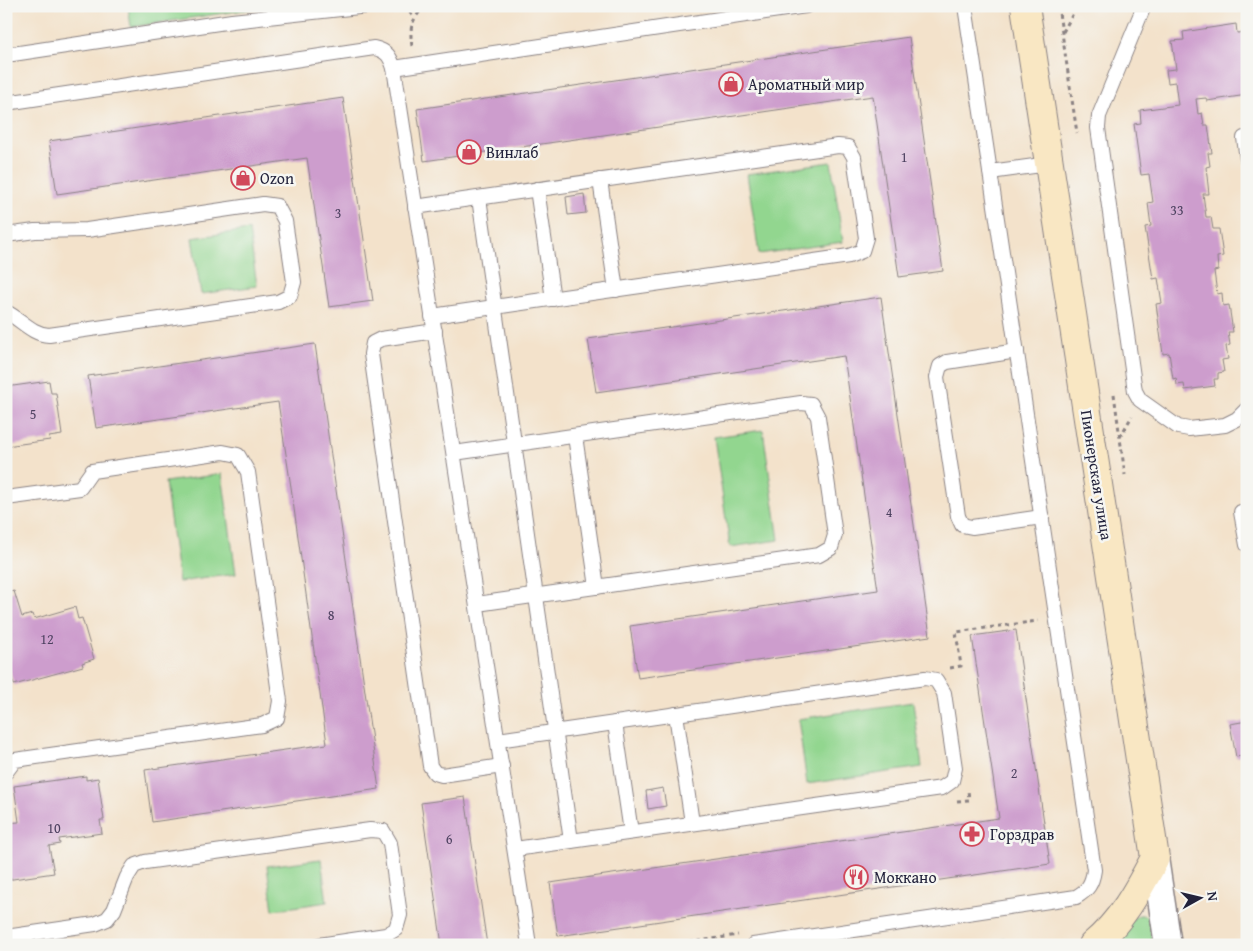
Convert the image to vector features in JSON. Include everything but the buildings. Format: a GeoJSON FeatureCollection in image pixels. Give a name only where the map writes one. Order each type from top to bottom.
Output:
{"type":"FeatureCollection","features":[{"type":"Feature","properties":{"kind":"street","name":"Пионерская улица"},"geometry":{"type":"LineString","coordinates":[[1025,6],[1168,945]]}},
{"type":"Feature","properties":{"kind":"street"},"geometry":{"type":"LineString","coordinates":[[1093,945],[1103,937],[1123,914],[1155,858]]}},
{"type":"Feature","properties":{"kind":"lane"},"geometry":{"type":"LineString","coordinates":[[6,55],[232,21],[368,6]]}},
{"type":"Feature","properties":{"kind":"lane"},"geometry":{"type":"LineString","coordinates":[[394,68],[806,6]]}},
{"type":"Feature","properties":{"kind":"lane"},"geometry":{"type":"LineString","coordinates":[[753,945],[1076,897],[1086,891],[1092,882],[1094,870],[965,6]]}},
{"type":"Feature","properties":{"kind":"lane"},"geometry":{"type":"LineString","coordinates":[[1144,6],[1099,116],[1098,128],[1135,392],[1140,400],[1178,427],[1189,429],[1224,425],[1236,419],[1247,409]]}},
{"type":"Feature","properties":{"kind":"lane"},"geometry":{"type":"LineString","coordinates":[[6,103],[374,48],[383,50],[390,58],[394,68],[529,945]]}},
{"type":"Feature","properties":{"kind":"lane"},"geometry":{"type":"LineString","coordinates":[[1247,138],[1244,138],[1247,159]]}},
{"type":"Feature","properties":{"kind":"lane"},"geometry":{"type":"LineString","coordinates":[[415,207],[838,146],[848,147],[854,157],[866,238],[862,252],[849,256],[432,316]]}},
{"type":"Feature","properties":{"kind":"lane"},"geometry":{"type":"LineString","coordinates":[[990,172],[1049,164]]}},
{"type":"Feature","properties":{"kind":"lane"},"geometry":{"type":"LineString","coordinates":[[600,180],[616,290]]}},
{"type":"Feature","properties":{"kind":"lane"},"geometry":{"type":"LineString","coordinates":[[537,189],[553,299]]}},
{"type":"Feature","properties":{"kind":"lane"},"geometry":{"type":"LineString","coordinates":[[479,198],[571,841]]}},
{"type":"Feature","properties":{"kind":"lane"},"geometry":{"type":"LineString","coordinates":[[6,235],[35,231],[87,230],[263,204],[276,206],[285,221],[294,282],[290,296],[278,302],[49,335],[33,331],[6,312]]}},
{"type":"Feature","properties":{"kind":"lane"},"geometry":{"type":"LineString","coordinates":[[435,331],[381,339],[373,344],[371,354],[430,766],[435,773],[442,775],[502,766]]}},
{"type":"Feature","properties":{"kind":"lane"},"geometry":{"type":"LineString","coordinates":[[1017,351],[947,362],[940,366],[937,377],[955,498],[958,516],[962,525],[972,527],[1042,517]]}},
{"type":"Feature","properties":{"kind":"lane"},"geometry":{"type":"LineString","coordinates":[[454,453],[801,403],[812,404],[818,417],[835,535],[831,548],[819,555],[476,604]]}},
{"type":"Feature","properties":{"kind":"lane"},"geometry":{"type":"LineString","coordinates":[[575,436],[597,587]]}},
{"type":"Feature","properties":{"kind":"lane"},"geometry":{"type":"LineString","coordinates":[[6,498],[80,488],[92,471],[223,452],[238,455],[248,472],[280,701],[277,718],[262,725],[15,760],[6,772]]}},
{"type":"Feature","properties":{"kind":"lane"},"geometry":{"type":"LineString","coordinates":[[1247,511],[1241,512],[1247,544]]}},
{"type":"Feature","properties":{"kind":"lane"},"geometry":{"type":"LineString","coordinates":[[498,740],[925,678],[936,680],[944,693],[955,768],[952,781],[942,788],[515,849]]}},
{"type":"Feature","properties":{"kind":"lane"},"geometry":{"type":"LineString","coordinates":[[676,714],[692,823]]}},
{"type":"Feature","properties":{"kind":"lane"},"geometry":{"type":"LineString","coordinates":[[615,723],[631,832]]}},
{"type":"Feature","properties":{"kind":"lane"},"geometry":{"type":"LineString","coordinates":[[6,937],[95,924],[106,919],[114,910],[127,877],[134,866],[145,862],[370,830],[383,831],[390,843],[400,915],[396,929],[386,935],[319,945]]}},
{"type":"Feature","properties":{"kind":"path"},"geometry":{"type":"LineString","coordinates":[[405,6],[414,18]]}},
{"type":"Feature","properties":{"kind":"path"},"geometry":{"type":"LineString","coordinates":[[414,65],[410,31],[414,18],[424,6]]}},
{"type":"Feature","properties":{"kind":"path"},"geometry":{"type":"LineString","coordinates":[[1062,32],[1077,6]]}},
{"type":"Feature","properties":{"kind":"green space"},"geometry":{"type":"Polygon","coordinates":[[[128,6],[271,6],[131,27],[128,6]]]}},
{"type":"Feature","properties":{"kind":"green space"},"geometry":{"type":"Polygon","coordinates":[[[831,162],[843,242],[759,254],[747,174],[831,162]]]}},
{"type":"Feature","properties":{"kind":"green space"},"geometry":{"type":"Polygon","coordinates":[[[249,230],[257,286],[201,294],[192,238],[249,230]]]}},
{"type":"Feature","properties":{"kind":"green space"},"geometry":{"type":"Polygon","coordinates":[[[763,430],[779,540],[730,547],[714,437],[763,430]]]}},
{"type":"Feature","properties":{"kind":"green space"},"geometry":{"type":"Polygon","coordinates":[[[222,474],[236,574],[179,582],[165,482],[222,474]]]}},
{"type":"Feature","properties":{"kind":"green space"},"geometry":{"type":"Polygon","coordinates":[[[913,702],[922,767],[807,784],[798,719],[913,702]]]}},
{"type":"Feature","properties":{"kind":"green space"},"geometry":{"type":"Polygon","coordinates":[[[321,859],[327,902],[273,910],[267,866],[321,859]]]}},
{"type":"Feature","properties":{"kind":"green space"},"geometry":{"type":"Polygon","coordinates":[[[1145,915],[1150,920],[1152,945],[1114,945],[1133,918],[1145,915]]]}},
{"type":"Feature","properties":{"kind":"green space"},"geometry":{"type":"Polygon","coordinates":[[[1004,939],[1017,941],[1018,945],[990,945],[1004,939]]]}},
{"type":"Feature","properties":{"kind":"place","name":"Ароматный мир"},"geometry":{"type":"Point","coordinates":[731,84]}},
{"type":"Feature","properties":{"kind":"place","name":"Винлаб"},"geometry":{"type":"Point","coordinates":[469,152]}},
{"type":"Feature","properties":{"kind":"place","name":"Ozon"},"geometry":{"type":"Point","coordinates":[243,178]}},
{"type":"Feature","properties":{"kind":"place","name":"Горздрав"},"geometry":{"type":"Point","coordinates":[972,834]}},
{"type":"Feature","properties":{"kind":"place","name":"Моккано"},"geometry":{"type":"Point","coordinates":[856,877]}}]}
